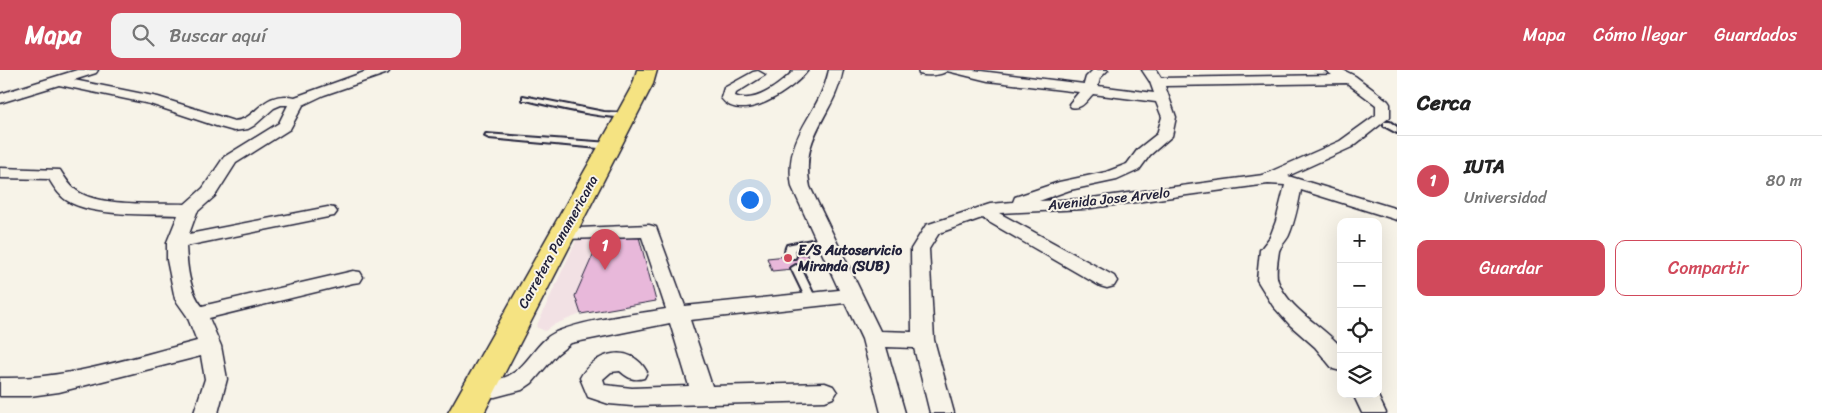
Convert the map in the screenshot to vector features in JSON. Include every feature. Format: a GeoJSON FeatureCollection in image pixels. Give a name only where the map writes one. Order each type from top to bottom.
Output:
{"type":"FeatureCollection","features":[{"type":"Feature","properties":{"kind":"main road","name":"Carretera Panamericana"},"geometry":{"type":"LineString","coordinates":[[466,413],[643,84],[647,70]]}},
{"type":"Feature","properties":{"kind":"street"},"geometry":{"type":"LineString","coordinates":[[0,99],[92,70]]}},
{"type":"Feature","properties":{"kind":"street"},"geometry":{"type":"LineString","coordinates":[[60,81],[182,108],[234,126],[244,124],[270,104],[279,100],[288,99],[297,102],[356,78],[383,70]]}},
{"type":"Feature","properties":{"kind":"street"},"geometry":{"type":"LineString","coordinates":[[758,75],[729,90],[728,98],[744,102],[771,96],[777,93],[802,70]]}},
{"type":"Feature","properties":{"kind":"street"},"geometry":{"type":"LineString","coordinates":[[836,70],[830,90],[802,148],[798,167],[801,187],[873,339],[893,413]]}},
{"type":"Feature","properties":{"kind":"street"},"geometry":{"type":"LineString","coordinates":[[924,71],[941,70]]}},
{"type":"Feature","properties":{"kind":"street"},"geometry":{"type":"LineString","coordinates":[[953,70],[988,77],[1163,98]]}},
{"type":"Feature","properties":{"kind":"street"},"geometry":{"type":"LineString","coordinates":[[1076,104],[1090,89],[1093,77],[1101,70]]}},
{"type":"Feature","properties":{"kind":"street"},"geometry":{"type":"LineString","coordinates":[[1268,179],[1389,126],[1383,117],[1383,104],[1350,79],[1332,70]]}},
{"type":"Feature","properties":{"kind":"street"},"geometry":{"type":"LineString","coordinates":[[990,210],[1065,186],[1111,176],[1133,167],[1144,152],[1164,136],[1169,117],[1153,76],[1255,82],[1350,79]]}},
{"type":"Feature","properties":{"kind":"street"},"geometry":{"type":"LineString","coordinates":[[206,413],[216,379],[210,346],[197,314],[185,299],[177,260],[176,242],[189,210],[209,192],[230,160],[285,126],[297,102]]}},
{"type":"Feature","properties":{"kind":"street"},"geometry":{"type":"LineString","coordinates":[[0,173],[54,174],[62,186],[76,199],[102,205],[189,210]]}},
{"type":"Feature","properties":{"kind":"street","name":"Avenida Jose Arvelo"},"geometry":{"type":"LineString","coordinates":[[942,413],[923,340],[920,249],[932,229],[990,210],[1084,204],[1268,179],[1294,183],[1397,215]]}},
{"type":"Feature","properties":{"kind":"street"},"geometry":{"type":"LineString","coordinates":[[1294,183],[1279,237],[1270,250],[1267,280],[1280,301],[1297,320],[1323,342],[1337,358]]}},
{"type":"Feature","properties":{"kind":"street"},"geometry":{"type":"LineString","coordinates":[[990,210],[1107,281]]}},
{"type":"Feature","properties":{"kind":"street"},"geometry":{"type":"LineString","coordinates":[[176,242],[328,212]]}},
{"type":"Feature","properties":{"kind":"street"},"geometry":{"type":"LineString","coordinates":[[563,233],[649,231],[678,314],[703,396]]}},
{"type":"Feature","properties":{"kind":"street"},"geometry":{"type":"LineString","coordinates":[[197,314],[353,277]]}},
{"type":"Feature","properties":{"kind":"street"},"geometry":{"type":"LineString","coordinates":[[479,388],[495,388],[514,384],[524,377],[549,348],[563,338],[583,332],[678,314],[853,295]]}},
{"type":"Feature","properties":{"kind":"street"},"geometry":{"type":"LineString","coordinates":[[873,339],[923,340]]}},
{"type":"Feature","properties":{"kind":"street"},"geometry":{"type":"LineString","coordinates":[[0,388],[52,384],[92,376],[210,346]]}},
{"type":"Feature","properties":{"kind":"street"},"geometry":{"type":"LineString","coordinates":[[636,372],[625,362],[608,363],[596,369],[591,378],[596,391],[632,405],[703,396],[825,392]]}},
{"type":"Feature","properties":{"kind":"street"},"geometry":{"type":"LineString","coordinates":[[1367,398],[1374,413]]}},
{"type":"Feature","properties":{"kind":"lane"},"geometry":{"type":"LineString","coordinates":[[526,98],[604,114],[626,115]]}},
{"type":"Feature","properties":{"kind":"lane"},"geometry":{"type":"LineString","coordinates":[[489,136],[610,146]]}},
{"type":"Feature","properties":{"kind":"lane"},"geometry":{"type":"LineString","coordinates":[[791,256],[791,247],[826,240]]}},
{"type":"Feature","properties":{"kind":"lane"},"geometry":{"type":"LineString","coordinates":[[796,268],[811,300]]}},
{"type":"Feature","properties":{"kind":"shaded area"},"geometry":{"type":"Polygon","coordinates":[[[639,237],[656,301],[581,314],[553,325],[545,331],[536,327],[577,239],[639,237]]]}},
{"type":"Feature","properties":{"kind":"building"},"geometry":{"type":"Polygon","coordinates":[[[639,237],[656,301],[581,314],[575,296],[600,239],[639,237]]]}},
{"type":"Feature","properties":{"kind":"building"},"geometry":{"type":"Polygon","coordinates":[[[807,254],[813,267],[772,271],[767,258],[807,254]]]}},
{"type":"Feature","properties":{"kind":"place","name":"E/S Autoservicio Miranda (SUB)"},"geometry":{"type":"Point","coordinates":[788,258]}},
{"type":"Feature","properties":{"kind":"place","name":"IUTA"},"geometry":{"type":"Point","coordinates":[605,270]}}]}
